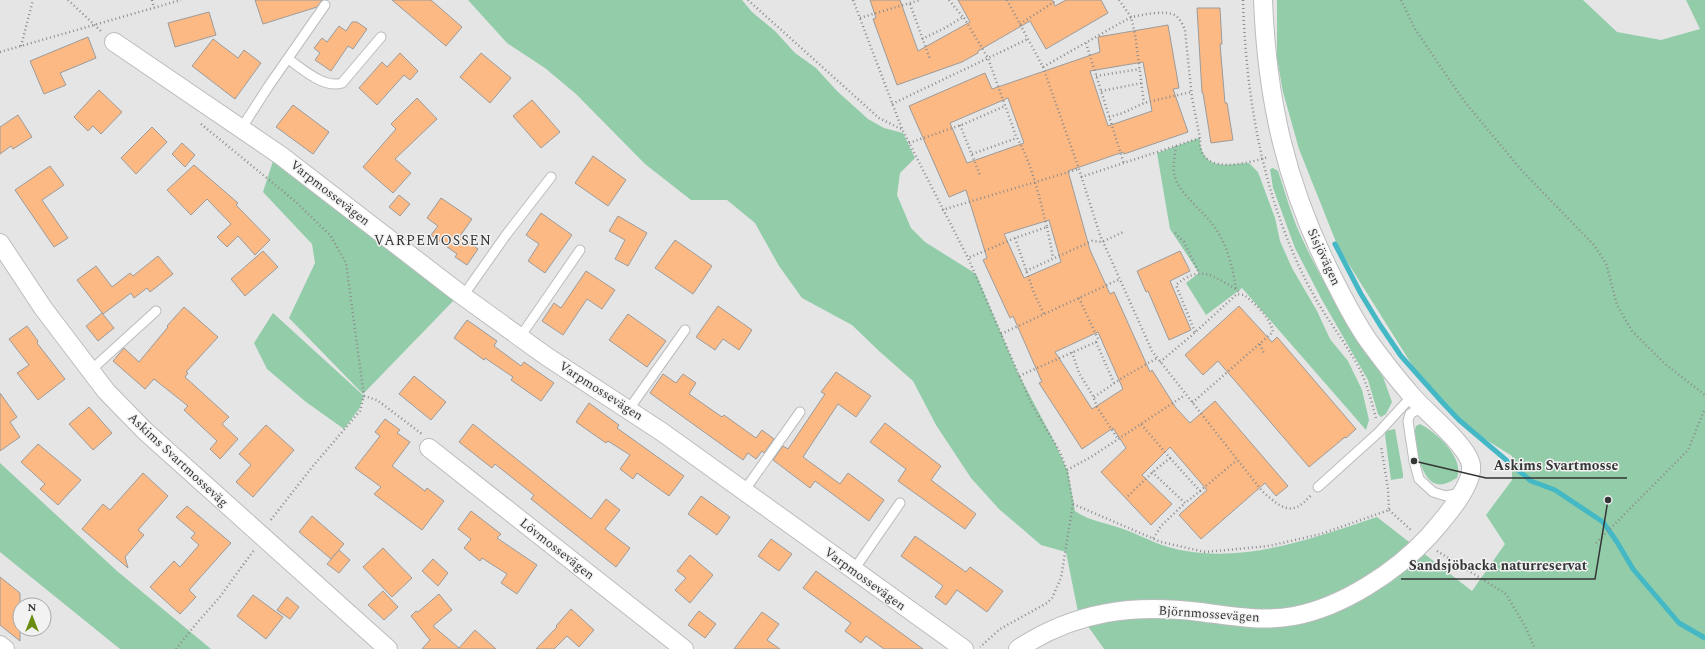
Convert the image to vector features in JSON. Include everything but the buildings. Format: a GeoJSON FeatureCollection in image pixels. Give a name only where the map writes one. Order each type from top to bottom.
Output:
{"type":"FeatureCollection","features":[{"type":"Feature","properties":{"kind":"street","name":"Sisjövägen"},"geometry":{"type":"LineString","coordinates":[[1263,0],[1265,42],[1271,96],[1284,153],[1309,226],[1340,293],[1370,342],[1417,401],[1467,454],[1470,462],[1470,474]]}},
{"type":"Feature","properties":{"kind":"street","name":"Varpmossevägen"},"geometry":{"type":"LineString","coordinates":[[114,42],[280,155],[463,296],[586,382],[629,409],[853,571],[964,649]]}},
{"type":"Feature","properties":{"kind":"street","name":"Askims Svartmosseväg"},"geometry":{"type":"LineString","coordinates":[[0,244],[27,286],[106,391],[145,431],[388,649]]}},
{"type":"Feature","properties":{"kind":"street","name":"Lövmossevägen"},"geometry":{"type":"LineString","coordinates":[[429,448],[684,649]]}},
{"type":"Feature","properties":{"kind":"street","name":"Björnmossevägen"},"geometry":{"type":"LineString","coordinates":[[1018,649],[1033,639],[1064,624],[1098,614],[1131,609],[1168,609],[1234,617],[1266,618],[1294,616],[1323,608],[1353,593],[1391,570],[1417,549],[1441,523],[1461,493],[1470,474]]}},
{"type":"Feature","properties":{"kind":"street"},"geometry":{"type":"LineString","coordinates":[[0,645],[5,649]]}},
{"type":"Feature","properties":{"kind":"lane"},"geometry":{"type":"LineString","coordinates":[[241,129],[324,5]]}},
{"type":"Feature","properties":{"kind":"lane"},"geometry":{"type":"LineString","coordinates":[[288,59],[322,82],[335,85],[342,83],[381,37]]}},
{"type":"Feature","properties":{"kind":"lane"},"geometry":{"type":"LineString","coordinates":[[463,296],[506,235],[551,177]]}},
{"type":"Feature","properties":{"kind":"lane"},"geometry":{"type":"LineString","coordinates":[[520,337],[580,250]]}},
{"type":"Feature","properties":{"kind":"lane"},"geometry":{"type":"LineString","coordinates":[[90,371],[156,311]]}},
{"type":"Feature","properties":{"kind":"lane"},"geometry":{"type":"LineString","coordinates":[[629,409],[684,330]]}},
{"type":"Feature","properties":{"kind":"lane"},"geometry":{"type":"LineString","coordinates":[[1318,487],[1379,432],[1417,401]]}},
{"type":"Feature","properties":{"kind":"lane"},"geometry":{"type":"LineString","coordinates":[[1417,401],[1408,421],[1414,461],[1419,479],[1433,492],[1446,496],[1461,493]]}},
{"type":"Feature","properties":{"kind":"lane"},"geometry":{"type":"LineString","coordinates":[[744,491],[800,412]]}},
{"type":"Feature","properties":{"kind":"lane"},"geometry":{"type":"LineString","coordinates":[[853,571],[900,503]]}},
{"type":"Feature","properties":{"kind":"path"},"geometry":{"type":"LineString","coordinates":[[21,46],[33,0]]}},
{"type":"Feature","properties":{"kind":"path"},"geometry":{"type":"LineString","coordinates":[[69,0],[93,25],[114,42]]}},
{"type":"Feature","properties":{"kind":"path"},"geometry":{"type":"LineString","coordinates":[[152,0],[154,8]]}},
{"type":"Feature","properties":{"kind":"path"},"geometry":{"type":"LineString","coordinates":[[0,52],[181,0]]}},
{"type":"Feature","properties":{"kind":"path"},"geometry":{"type":"LineString","coordinates":[[748,0],[879,118],[902,129]]}},
{"type":"Feature","properties":{"kind":"path"},"geometry":{"type":"LineString","coordinates":[[853,0],[902,129],[942,210],[968,258],[1032,405],[1060,452],[1067,470],[1073,504],[1061,578],[1052,598],[1047,603],[1000,629],[979,649]]}},
{"type":"Feature","properties":{"kind":"path"},"geometry":{"type":"LineString","coordinates":[[860,18],[920,0]]}},
{"type":"Feature","properties":{"kind":"path"},"geometry":{"type":"LineString","coordinates":[[949,0],[962,17],[988,58],[1035,183],[1048,227],[1054,257]]}},
{"type":"Feature","properties":{"kind":"path"},"geometry":{"type":"LineString","coordinates":[[1007,0],[1043,67],[1079,169],[1102,242],[1157,358],[1262,491],[1282,507],[1288,509],[1303,505],[1318,487]]}},
{"type":"Feature","properties":{"kind":"path"},"geometry":{"type":"LineString","coordinates":[[1020,24],[1057,0]]}},
{"type":"Feature","properties":{"kind":"path"},"geometry":{"type":"LineString","coordinates":[[1119,0],[1131,17],[1144,103]]}},
{"type":"Feature","properties":{"kind":"path"},"geometry":{"type":"LineString","coordinates":[[1243,0],[1244,42],[1249,91],[1262,159],[1271,194],[1296,261],[1313,295],[1362,375],[1379,432],[1390,510],[1416,535]]}},
{"type":"Feature","properties":{"kind":"path"},"geometry":{"type":"LineString","coordinates":[[1400,0],[1415,29],[1464,101],[1523,172],[1593,244],[1606,263],[1617,305],[1632,331],[1665,364],[1705,395]]}},
{"type":"Feature","properties":{"kind":"path"},"geometry":{"type":"LineString","coordinates":[[910,4],[930,59]]}},
{"type":"Feature","properties":{"kind":"path"},"geometry":{"type":"LineString","coordinates":[[1043,67],[1131,17],[1165,13],[1175,15],[1185,30],[1191,92],[1201,150],[1204,156],[1214,163],[1224,165],[1262,159],[1284,153]]}},
{"type":"Feature","properties":{"kind":"path"},"geometry":{"type":"LineString","coordinates":[[922,39],[945,28],[962,17]]}},
{"type":"Feature","properties":{"kind":"path"},"geometry":{"type":"LineString","coordinates":[[892,104],[1028,39]]}},
{"type":"Feature","properties":{"kind":"path"},"geometry":{"type":"LineString","coordinates":[[1086,43],[1124,164]]}},
{"type":"Feature","properties":{"kind":"path"},"geometry":{"type":"LineString","coordinates":[[1096,76],[1140,69]]}},
{"type":"Feature","properties":{"kind":"path"},"geometry":{"type":"LineString","coordinates":[[1101,91],[1142,83]]}},
{"type":"Feature","properties":{"kind":"path"},"geometry":{"type":"LineString","coordinates":[[1109,117],[1123,113],[1144,103],[1191,92]]}},
{"type":"Feature","properties":{"kind":"path"},"geometry":{"type":"LineString","coordinates":[[909,143],[960,125],[1005,106]]}},
{"type":"Feature","properties":{"kind":"path"},"geometry":{"type":"LineString","coordinates":[[176,649],[243,567],[253,553],[260,535],[313,466],[360,411],[364,396],[346,263],[330,235],[296,202],[198,121]]}},
{"type":"Feature","properties":{"kind":"path"},"geometry":{"type":"LineString","coordinates":[[960,125],[980,175]]}},
{"type":"Feature","properties":{"kind":"path"},"geometry":{"type":"LineString","coordinates":[[972,154],[1017,138]]}},
{"type":"Feature","properties":{"kind":"path"},"geometry":{"type":"LineString","coordinates":[[1081,177],[1200,138]]}},
{"type":"Feature","properties":{"kind":"path"},"geometry":{"type":"LineString","coordinates":[[1176,146],[1174,177],[1184,192],[1209,219],[1219,234],[1230,262],[1236,289]]}},
{"type":"Feature","properties":{"kind":"path"},"geometry":{"type":"LineString","coordinates":[[942,210],[1079,169]]}},
{"type":"Feature","properties":{"kind":"path"},"geometry":{"type":"LineString","coordinates":[[968,258],[1015,238],[1048,227]]}},
{"type":"Feature","properties":{"kind":"path"},"geometry":{"type":"LineString","coordinates":[[1026,271],[1092,241],[1102,242],[1123,232]]}},
{"type":"Feature","properties":{"kind":"path"},"geometry":{"type":"LineString","coordinates":[[1175,233],[1184,242],[1199,273]]}},
{"type":"Feature","properties":{"kind":"path"},"geometry":{"type":"LineString","coordinates":[[1015,238],[1026,271],[1044,314]]}},
{"type":"Feature","properties":{"kind":"path"},"geometry":{"type":"LineString","coordinates":[[1192,403],[1260,344],[1272,332],[1272,328],[1249,299],[1236,289],[1204,273],[1199,273],[1186,278],[1176,285],[1195,332]]}},
{"type":"Feature","properties":{"kind":"path"},"geometry":{"type":"LineString","coordinates":[[1001,334],[1120,279]]}},
{"type":"Feature","properties":{"kind":"path"},"geometry":{"type":"LineString","coordinates":[[1160,362],[1240,293]]}},
{"type":"Feature","properties":{"kind":"path"},"geometry":{"type":"LineString","coordinates":[[1080,298],[1098,339],[1096,342],[1114,383]]}},
{"type":"Feature","properties":{"kind":"path"},"geometry":{"type":"LineString","coordinates":[[1019,376],[1096,342]]}},
{"type":"Feature","properties":{"kind":"path"},"geometry":{"type":"LineString","coordinates":[[1260,344],[1264,354]]}},
{"type":"Feature","properties":{"kind":"path"},"geometry":{"type":"LineString","coordinates":[[1072,352],[1080,373],[1094,397],[1097,407],[1118,439]]}},
{"type":"Feature","properties":{"kind":"path"},"geometry":{"type":"LineString","coordinates":[[1094,397],[1114,383],[1157,358]]}},
{"type":"Feature","properties":{"kind":"path"},"geometry":{"type":"LineString","coordinates":[[1067,470],[1091,457],[1185,395]]}},
{"type":"Feature","properties":{"kind":"path"},"geometry":{"type":"LineString","coordinates":[[364,396],[377,400],[430,441],[429,448]]}},
{"type":"Feature","properties":{"kind":"path"},"geometry":{"type":"LineString","coordinates":[[1596,543],[1688,450],[1705,408]]}},
{"type":"Feature","properties":{"kind":"path"},"geometry":{"type":"LineString","coordinates":[[1141,424],[1200,491]]}},
{"type":"Feature","properties":{"kind":"path"},"geometry":{"type":"LineString","coordinates":[[1128,496],[1152,472],[1170,458]]}},
{"type":"Feature","properties":{"kind":"path"},"geometry":{"type":"LineString","coordinates":[[1153,539],[1161,526],[1185,503],[1237,460]]}},
{"type":"Feature","properties":{"kind":"path"},"geometry":{"type":"LineString","coordinates":[[1152,472],[1185,503]]}},
{"type":"Feature","properties":{"kind":"path"},"geometry":{"type":"LineString","coordinates":[[1073,504],[1153,539],[1205,552],[1269,546],[1320,534],[1390,510]]}},
{"type":"Feature","properties":{"kind":"path"},"geometry":{"type":"LineString","coordinates":[[1434,549],[1506,594],[1525,626],[1535,649]]}},
{"type":"Feature","properties":{"kind":"green space"},"geometry":{"type":"Polygon","coordinates":[[[468,0],[742,0],[752,12],[775,31],[795,53],[816,68],[837,91],[868,119],[884,128],[903,133],[915,158],[900,173],[897,195],[911,228],[925,242],[976,274],[1018,373],[1055,443],[1068,472],[1075,511],[1087,518],[1126,530],[1170,548],[1210,554],[1234,553],[1283,546],[1377,517],[1472,591],[1505,544],[1486,515],[1512,480],[1512,456],[1474,432],[1419,376],[1338,247],[1299,149],[1283,92],[1277,58],[1277,0],[1583,0],[1617,32],[1661,40],[1700,29],[1686,0],[1705,0],[1705,649],[1104,649],[1078,612],[1066,552],[1041,545],[999,509],[971,478],[936,425],[913,381],[852,325],[802,298],[779,266],[755,223],[727,200],[691,200],[645,164],[576,94],[545,68],[507,43],[468,0]]]}},
{"type":"Feature","properties":{"kind":"green space"},"geometry":{"type":"Polygon","coordinates":[[[1199,138],[1201,149],[1210,161],[1223,165],[1249,163],[1258,172],[1275,218],[1280,241],[1292,268],[1317,311],[1330,339],[1348,361],[1362,390],[1369,420],[1366,430],[1242,288],[1206,315],[1186,283],[1199,273],[1170,229],[1157,153],[1199,138]]]}},
{"type":"Feature","properties":{"kind":"green space"},"geometry":{"type":"Polygon","coordinates":[[[275,155],[458,296],[363,394],[289,318],[315,263],[312,244],[263,192],[275,155]]]}},
{"type":"Feature","properties":{"kind":"green space"},"geometry":{"type":"Polygon","coordinates":[[[1273,168],[1278,171],[1297,226],[1328,290],[1383,377],[1392,402],[1386,414],[1381,417],[1378,414],[1368,380],[1322,300],[1295,248],[1273,188],[1270,169],[1273,168]]]}},
{"type":"Feature","properties":{"kind":"green space"},"geometry":{"type":"Polygon","coordinates":[[[273,313],[364,396],[359,409],[344,429],[306,402],[267,369],[254,343],[273,313]]]}},
{"type":"Feature","properties":{"kind":"green space"},"geometry":{"type":"Polygon","coordinates":[[[1420,424],[1434,433],[1448,446],[1457,462],[1457,478],[1447,483],[1437,484],[1426,476],[1416,449],[1415,432],[1416,426],[1420,424]]]}},
{"type":"Feature","properties":{"kind":"green space"},"geometry":{"type":"Polygon","coordinates":[[[1395,429],[1403,478],[1391,480],[1385,435],[1386,431],[1395,429]]]}},
{"type":"Feature","properties":{"kind":"green space"},"geometry":{"type":"Polygon","coordinates":[[[0,463],[117,571],[211,649],[120,649],[0,552],[0,463]]]}},
{"type":"Feature","properties":{"kind":"waterway"},"geometry":{"type":"LineString","coordinates":[[1335,244],[1361,294],[1380,325],[1401,356],[1442,402],[1459,420],[1531,481],[1555,490],[1603,522],[1633,569],[1679,623],[1705,638]]}},
{"type":"Feature","properties":{"kind":"place","name":"Askims Svartmosse"},"geometry":{"type":"Point","coordinates":[1414,461]}},
{"type":"Feature","properties":{"kind":"place","name":"Sandsjöbacka naturreservat"},"geometry":{"type":"Point","coordinates":[1608,500]}},
{"type":"Feature","properties":{"kind":"district","name":"VARPEMOSSEN"},"geometry":{"type":"Point","coordinates":[433,240]}}]}
